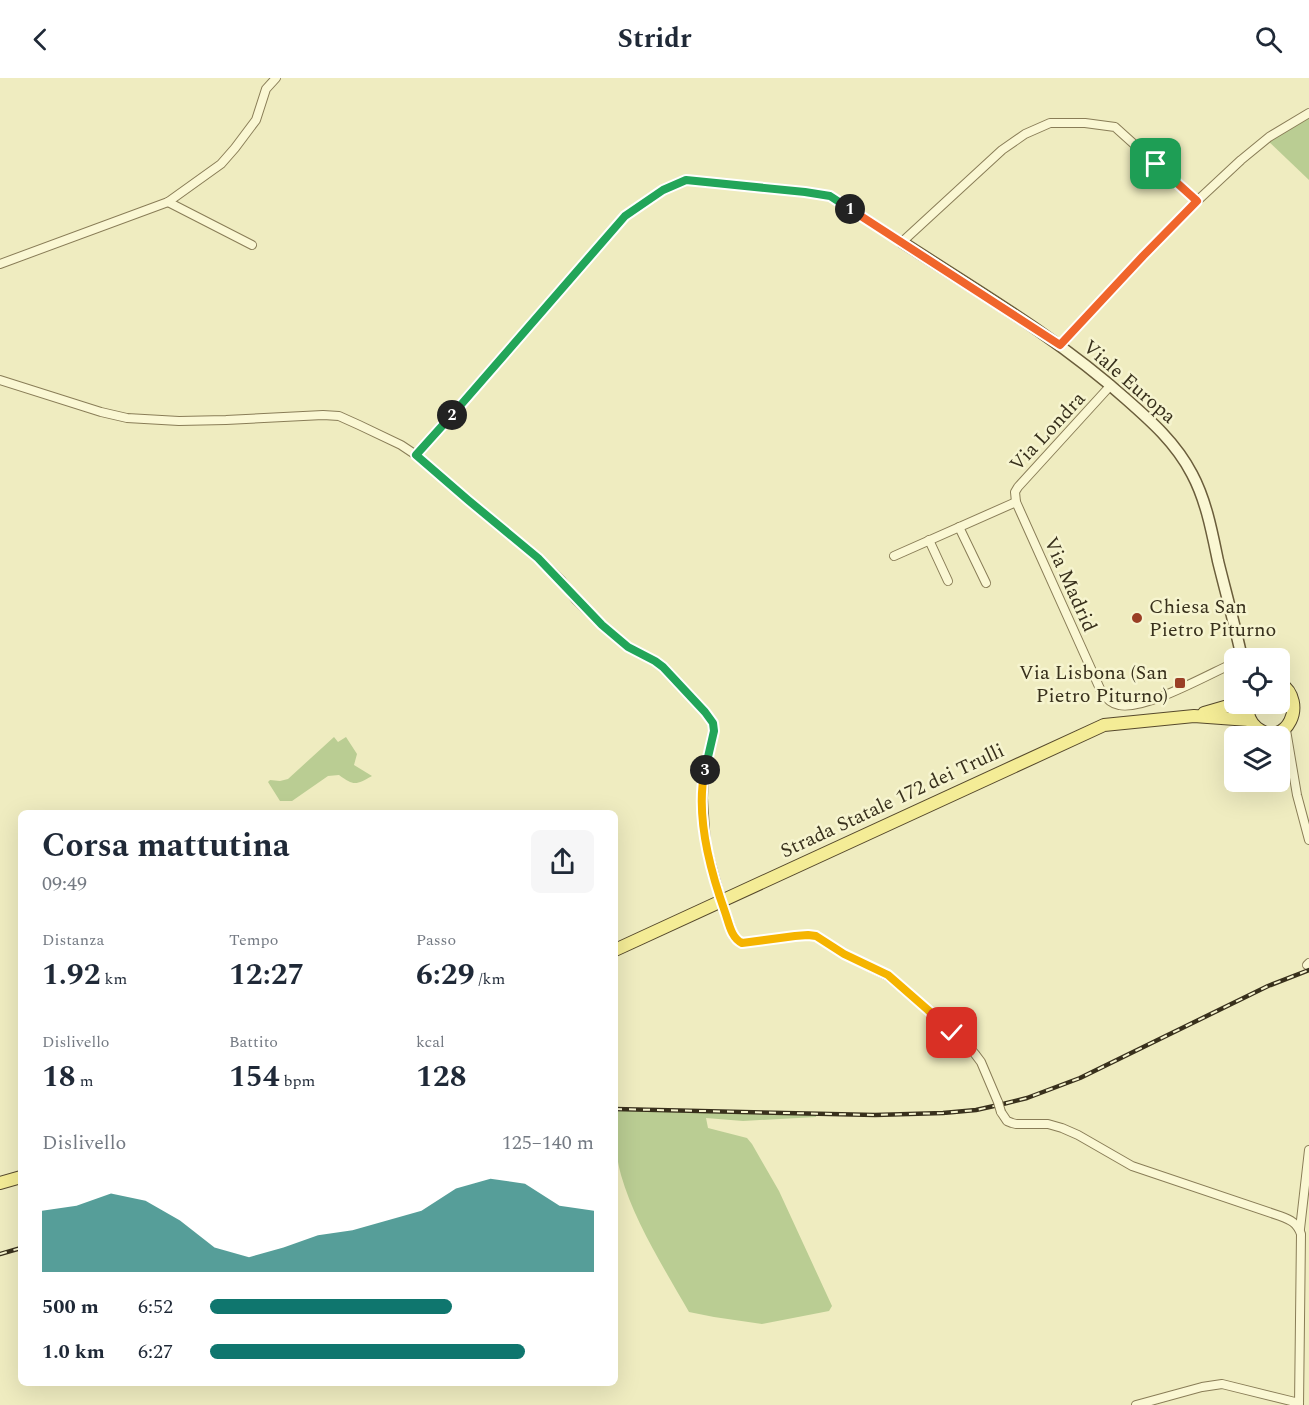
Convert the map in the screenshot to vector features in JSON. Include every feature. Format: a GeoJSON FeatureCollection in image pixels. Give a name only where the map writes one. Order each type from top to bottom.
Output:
{"type":"FeatureCollection","features":[{"type":"Feature","properties":{"kind":"main road"},"geometry":{"type":"LineString","coordinates":[[1290,689],[1297,694],[1299,716],[1290,727]]}},
{"type":"Feature","properties":{"kind":"main road","name":"Strada Statale 172 dei Trulli"},"geometry":{"type":"LineString","coordinates":[[1194,716],[1224,707]]}},
{"type":"Feature","properties":{"kind":"main road"},"geometry":{"type":"LineString","coordinates":[[1248,714],[1254,726]]}},
{"type":"Feature","properties":{"kind":"main road","name":"Strada Statale 172 dei Trulli"},"geometry":{"type":"LineString","coordinates":[[618,949],[1104,725],[1194,716],[1250,720]]}},
{"type":"Feature","properties":{"kind":"main road"},"geometry":{"type":"LineString","coordinates":[[0,1183],[18,1178]]}},
{"type":"Feature","properties":{"kind":"street"},"geometry":{"type":"LineString","coordinates":[[0,264],[168,202],[220,164],[235,148],[256,120],[266,89],[276,78]]}},
{"type":"Feature","properties":{"kind":"street"},"geometry":{"type":"LineString","coordinates":[[1060,345],[1143,256],[1241,160],[1269,137],[1309,113]]}},
{"type":"Feature","properties":{"kind":"street"},"geometry":{"type":"LineString","coordinates":[[416,455],[625,216],[663,190],[686,180],[830,196],[902,242],[1002,150],[1025,134],[1050,123],[1085,123],[1115,127],[1197,201]]}},
{"type":"Feature","properties":{"kind":"street"},"geometry":{"type":"LineString","coordinates":[[168,202],[252,244]]}},
{"type":"Feature","properties":{"kind":"street","name":"Viale Europa"},"geometry":{"type":"LineString","coordinates":[[902,242],[1060,345],[1111,385],[1156,425],[1177,449],[1193,475],[1208,514],[1240,648]]}},
{"type":"Feature","properties":{"kind":"street"},"geometry":{"type":"LineString","coordinates":[[0,380],[100,412],[127,418],[203,421],[339,416],[401,445],[416,455],[538,558],[561,580],[576,600],[611,633],[628,647],[663,667],[713,723],[714,731],[704,774],[703,810],[706,845],[721,900],[734,937],[738,941],[742,943],[795,936],[816,936],[844,954],[888,975],[975,1054],[981,1062],[1002,1115],[1007,1121],[1016,1124],[1048,1124],[1062,1128],[1132,1166],[1293,1221],[1301,1234],[1305,1295],[1299,1404],[1222,1384],[1136,1405]]}},
{"type":"Feature","properties":{"kind":"street","name":"Via Londra"},"geometry":{"type":"LineString","coordinates":[[1016,502],[1015,492],[1018,487],[1111,385]]}},
{"type":"Feature","properties":{"kind":"street"},"geometry":{"type":"LineString","coordinates":[[894,555],[1016,502]]}},
{"type":"Feature","properties":{"kind":"street","name":"Via Madrid"},"geometry":{"type":"LineString","coordinates":[[1016,502],[1106,698],[1120,706],[1150,702],[1224,668]]}},
{"type":"Feature","properties":{"kind":"street"},"geometry":{"type":"LineString","coordinates":[[959,527],[986,583]]}},
{"type":"Feature","properties":{"kind":"street"},"geometry":{"type":"LineString","coordinates":[[929,540],[948,581]]}},
{"type":"Feature","properties":{"kind":"street"},"geometry":{"type":"LineString","coordinates":[[1290,755],[1309,840]]}},
{"type":"Feature","properties":{"kind":"street"},"geometry":{"type":"LineString","coordinates":[[1290,771],[1294,780]]}},
{"type":"Feature","properties":{"kind":"street"},"geometry":{"type":"LineString","coordinates":[[1299,1228],[1309,1150]]}},
{"type":"Feature","properties":{"kind":"green space"},"geometry":{"type":"Polygon","coordinates":[[[1309,115],[1309,180],[1267,140],[1309,115]]]}},
{"type":"Feature","properties":{"kind":"green space"},"geometry":{"type":"Polygon","coordinates":[[[334,737],[338,742],[346,737],[357,754],[354,765],[372,776],[355,783],[339,775],[328,776],[292,801],[280,801],[268,782],[288,779],[334,737]]]}},
{"type":"Feature","properties":{"kind":"green space"},"geometry":{"type":"Polygon","coordinates":[[[618,1110],[816,1115],[816,1117],[743,1121],[706,1118],[708,1128],[747,1138],[752,1144],[779,1191],[832,1306],[829,1311],[762,1324],[689,1312],[651,1245],[634,1210],[621,1175],[618,1159],[618,1110]]]}},
{"type":"Feature","properties":{"kind":"railway"},"geometry":{"type":"LineString","coordinates":[[618,1109],[875,1115],[976,1110],[1027,1098],[1080,1078],[1268,986],[1309,970]]}},
{"type":"Feature","properties":{"kind":"railway"},"geometry":{"type":"LineString","coordinates":[[0,1254],[18,1249]]}},
{"type":"Feature","properties":{"kind":"place","name":"Chiesa San Pietro Piturno"},"geometry":{"type":"Point","coordinates":[1137,618]}},
{"type":"Feature","properties":{"kind":"place","name":"Via Lisbona (San Pietro Piturno)"},"geometry":{"type":"Point","coordinates":[1180,683]}},
{"type":"Feature","properties":{"kind":"route"},"geometry":{"type":"LineString","coordinates":[[952,1033],[888,975],[844,954],[816,936],[795,936],[742,943],[734,937],[706,845],[704,774],[714,731],[713,723],[663,667],[628,647],[602,625],[538,558],[416,455],[625,216],[663,190],[686,180],[830,196],[1060,345],[1197,201],[1156,164]]}}]}
